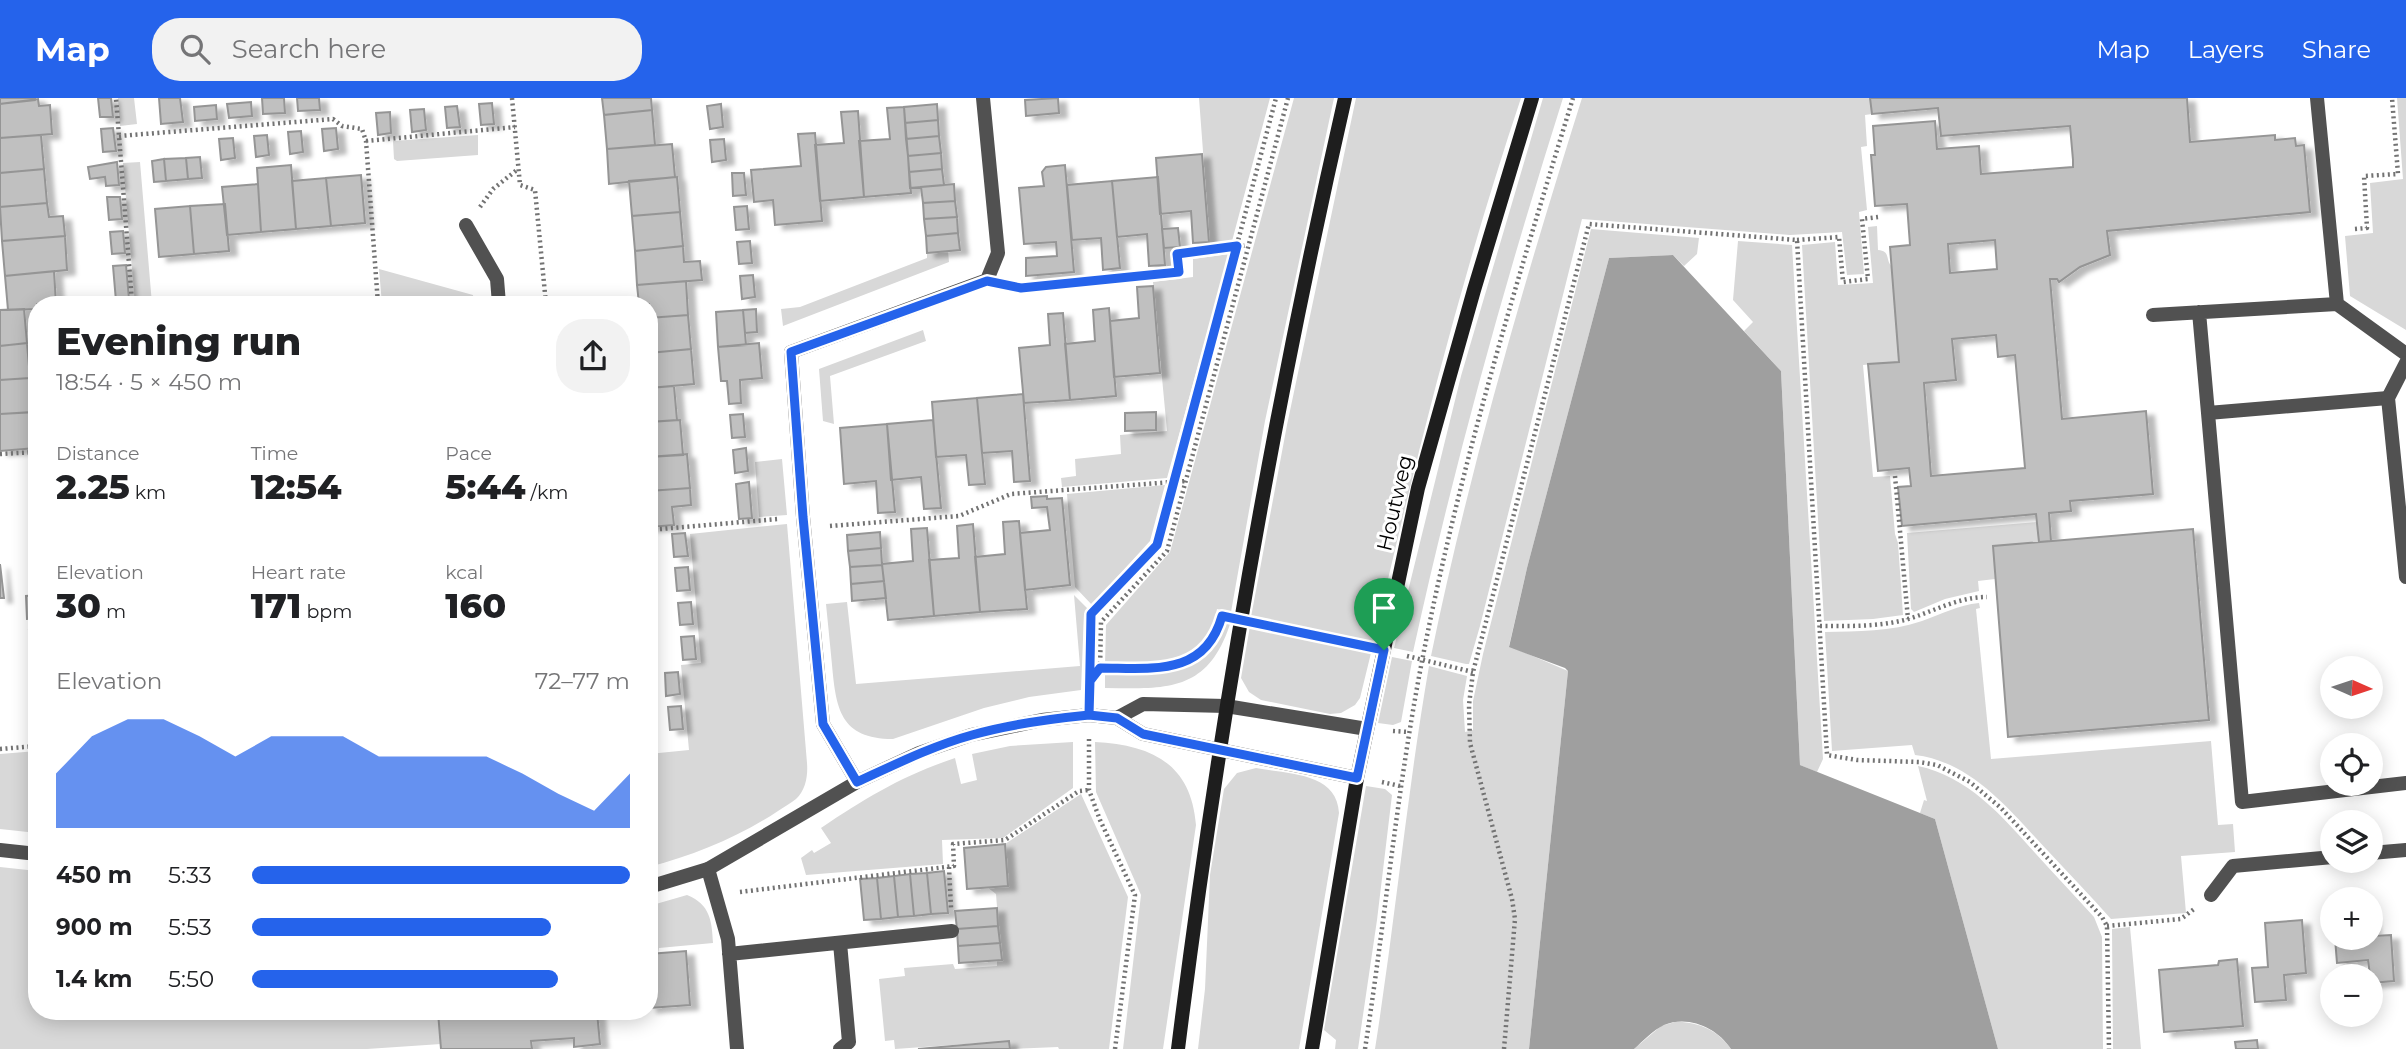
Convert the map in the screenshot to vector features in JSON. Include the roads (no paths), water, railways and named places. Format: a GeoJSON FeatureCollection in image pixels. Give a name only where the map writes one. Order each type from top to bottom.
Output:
{"type":"FeatureCollection","features":[{"type":"Feature","properties":{"kind":"street"},"geometry":{"type":"LineString","coordinates":[[857,782],[823,724],[791,352],[987,281],[998,253],[983,98]]}},
{"type":"Feature","properties":{"kind":"street"},"geometry":{"type":"LineString","coordinates":[[1178,1049],[1240,619],[1278,412],[1345,98]]}},
{"type":"Feature","properties":{"kind":"street","name":"Houtweg"},"geometry":{"type":"LineString","coordinates":[[1312,1049],[1357,778],[1418,488],[1532,98]]}},
{"type":"Feature","properties":{"kind":"street"},"geometry":{"type":"LineString","coordinates":[[2317,98],[2337,304]]}},
{"type":"Feature","properties":{"kind":"street"},"geometry":{"type":"LineString","coordinates":[[466,225],[497,279],[498,296]]}},
{"type":"Feature","properties":{"kind":"street"},"geometry":{"type":"LineString","coordinates":[[2153,315],[2337,304],[2406,354]]}},
{"type":"Feature","properties":{"kind":"street"},"geometry":{"type":"LineString","coordinates":[[2199,312],[2242,802],[2406,783]]}},
{"type":"Feature","properties":{"kind":"street"},"geometry":{"type":"LineString","coordinates":[[2406,363],[2388,398],[2406,577]]}},
{"type":"Feature","properties":{"kind":"street"},"geometry":{"type":"LineString","coordinates":[[2208,413],[2388,398]]}},
{"type":"Feature","properties":{"kind":"street"},"geometry":{"type":"LineString","coordinates":[[1117,718],[1143,704],[1226,706],[1367,729]]}},
{"type":"Feature","properties":{"kind":"street"},"geometry":{"type":"LineString","coordinates":[[658,884],[708,869],[857,782],[919,753],[971,735],[1042,720],[1089,715],[1117,718],[1143,734],[1357,778]]}},
{"type":"Feature","properties":{"kind":"street"},"geometry":{"type":"LineString","coordinates":[[0,850],[28,854]]}},
{"type":"Feature","properties":{"kind":"street"},"geometry":{"type":"LineString","coordinates":[[2383,852],[2406,850]]}},
{"type":"Feature","properties":{"kind":"street"},"geometry":{"type":"LineString","coordinates":[[2211,895],[2233,866],[2320,858]]}},
{"type":"Feature","properties":{"kind":"street"},"geometry":{"type":"LineString","coordinates":[[708,869],[728,939],[737,1049]]}},
{"type":"Feature","properties":{"kind":"street"},"geometry":{"type":"LineString","coordinates":[[729,954],[952,931]]}},
{"type":"Feature","properties":{"kind":"street"},"geometry":{"type":"LineString","coordinates":[[840,943],[849,1042],[840,1049]]}}]}
